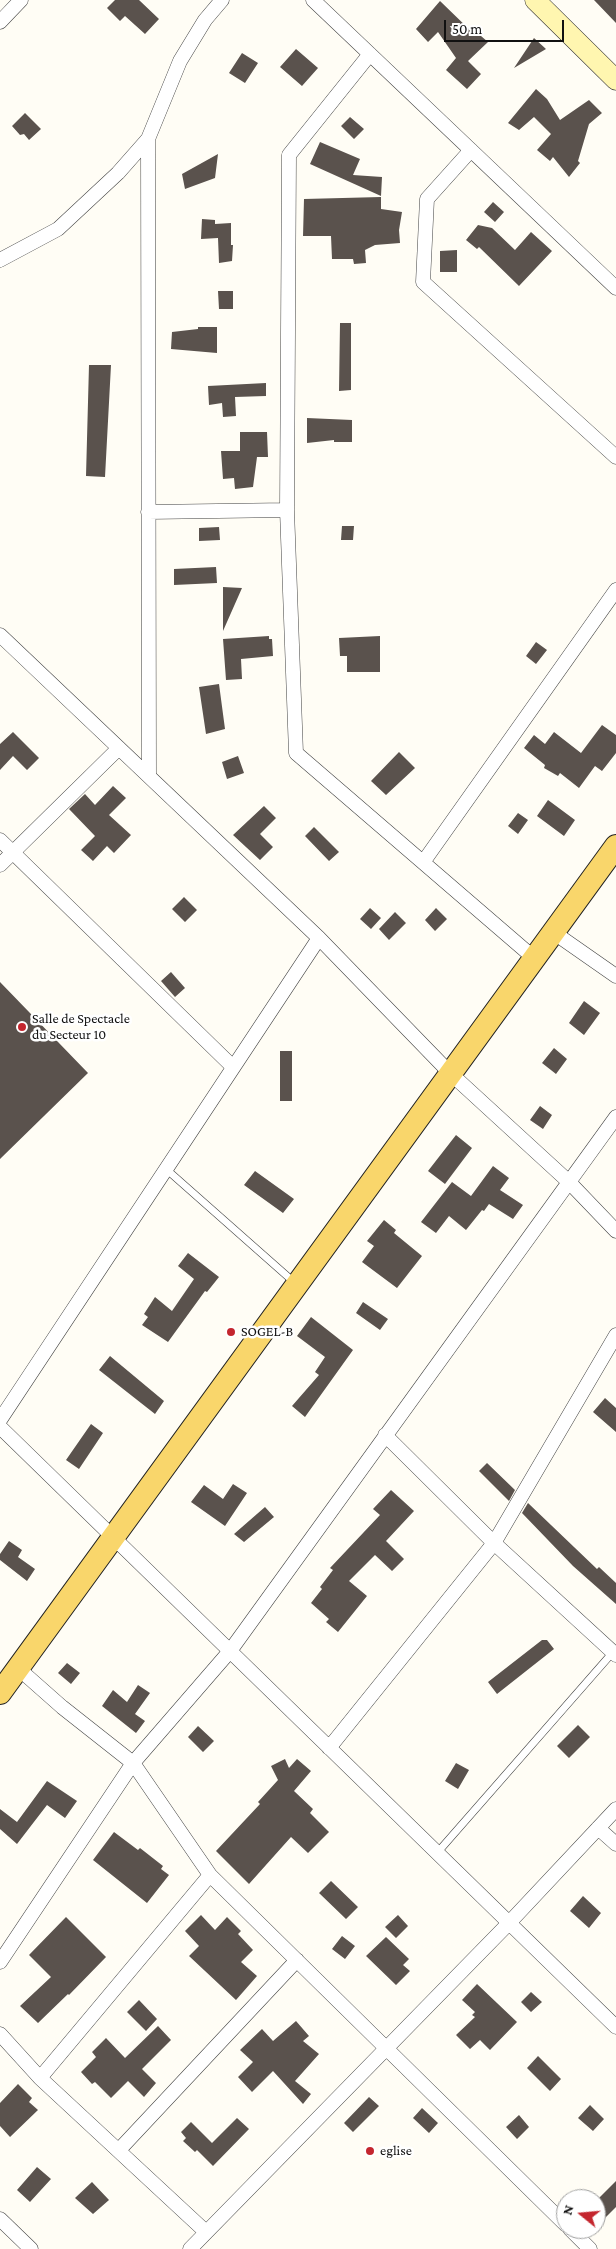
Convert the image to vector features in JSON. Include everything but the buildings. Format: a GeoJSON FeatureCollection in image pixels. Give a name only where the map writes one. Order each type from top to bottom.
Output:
{"type":"FeatureCollection","features":[{"type":"Feature","properties":{"kind":"main road"},"geometry":{"type":"LineString","coordinates":[[0,1693],[449,1072],[616,846]]}},
{"type":"Feature","properties":{"kind":"street"},"geometry":{"type":"LineString","coordinates":[[0,22],[21,0]]}},
{"type":"Feature","properties":{"kind":"street"},"geometry":{"type":"LineString","coordinates":[[3,253],[58,229],[118,173],[148,139],[180,61],[205,20],[222,0]]}},
{"type":"Feature","properties":{"kind":"street"},"geometry":{"type":"LineString","coordinates":[[313,0],[614,283]]}},
{"type":"Feature","properties":{"kind":"street"},"geometry":{"type":"LineString","coordinates":[[536,0],[616,80]]}},
{"type":"Feature","properties":{"kind":"street"},"geometry":{"type":"LineString","coordinates":[[370,54],[289,154],[287,510],[296,753],[424,861],[534,958]]}},
{"type":"Feature","properties":{"kind":"street"},"geometry":{"type":"LineString","coordinates":[[148,139],[148,776]]}},
{"type":"Feature","properties":{"kind":"street"},"geometry":{"type":"LineString","coordinates":[[471,150],[427,199],[423,282],[616,458]]}},
{"type":"Feature","properties":{"kind":"street"},"geometry":{"type":"LineString","coordinates":[[148,512],[287,510]]}},
{"type":"Feature","properties":{"kind":"street"},"geometry":{"type":"LineString","coordinates":[[424,861],[616,590]]}},
{"type":"Feature","properties":{"kind":"street"},"geometry":{"type":"LineString","coordinates":[[0,635],[319,938],[449,1072],[569,1182],[616,1231]]}},
{"type":"Feature","properties":{"kind":"street"},"geometry":{"type":"LineString","coordinates":[[0,865],[119,748]]}},
{"type":"Feature","properties":{"kind":"street"},"geometry":{"type":"LineString","coordinates":[[0,840],[233,1068]]}},
{"type":"Feature","properties":{"kind":"street"},"geometry":{"type":"LineString","coordinates":[[553,932],[616,976]]}},
{"type":"Feature","properties":{"kind":"street"},"geometry":{"type":"LineString","coordinates":[[0,1420],[319,938]]}},
{"type":"Feature","properties":{"kind":"street"},"geometry":{"type":"LineString","coordinates":[[0,1962],[133,1763],[230,1651],[616,1117]]}},
{"type":"Feature","properties":{"kind":"street"},"geometry":{"type":"LineString","coordinates":[[329,1748],[494,1543],[616,1335]]}},
{"type":"Feature","properties":{"kind":"street"},"geometry":{"type":"LineString","coordinates":[[0,1427],[616,2027]]}},
{"type":"Feature","properties":{"kind":"street"},"geometry":{"type":"LineString","coordinates":[[385,1435],[494,1543],[615,1652]]}},
{"type":"Feature","properties":{"kind":"street"},"geometry":{"type":"LineString","coordinates":[[19,1669],[133,1763],[210,1875],[556,2215]]}},
{"type":"Feature","properties":{"kind":"street"},"geometry":{"type":"LineString","coordinates":[[190,2249],[509,1923],[616,1809]]}},
{"type":"Feature","properties":{"kind":"street"},"geometry":{"type":"LineString","coordinates":[[598,1828],[616,1844]]}},
{"type":"Feature","properties":{"kind":"street"},"geometry":{"type":"LineString","coordinates":[[40,2078],[210,1875]]}},
{"type":"Feature","properties":{"kind":"street"},"geometry":{"type":"LineString","coordinates":[[119,2150],[297,1960]]}},
{"type":"Feature","properties":{"kind":"street"},"geometry":{"type":"LineString","coordinates":[[0,2034],[40,2078],[206,2232]]}},
{"type":"Feature","properties":{"kind":"street"},"geometry":{"type":"LineString","coordinates":[[0,2219],[31,2249]]}},
{"type":"Feature","properties":{"kind":"street"},"geometry":{"type":"LineString","coordinates":[[580,2239],[590,2249]]}},
{"type":"Feature","properties":{"kind":"lane"},"geometry":{"type":"LineString","coordinates":[[166,1169],[296,1284]]}},
{"type":"Feature","properties":{"kind":"lane"},"geometry":{"type":"LineString","coordinates":[[437,1853],[615,1652]]}},
{"type":"Feature","properties":{"kind":"place","name":"Salle de Spectacle du Secteur 10"},"geometry":{"type":"Point","coordinates":[22,1027]}},
{"type":"Feature","properties":{"kind":"place","name":"SOGEL-B"},"geometry":{"type":"Point","coordinates":[231,1332]}},
{"type":"Feature","properties":{"kind":"place","name":"eglise"},"geometry":{"type":"Point","coordinates":[370,2151]}}]}
